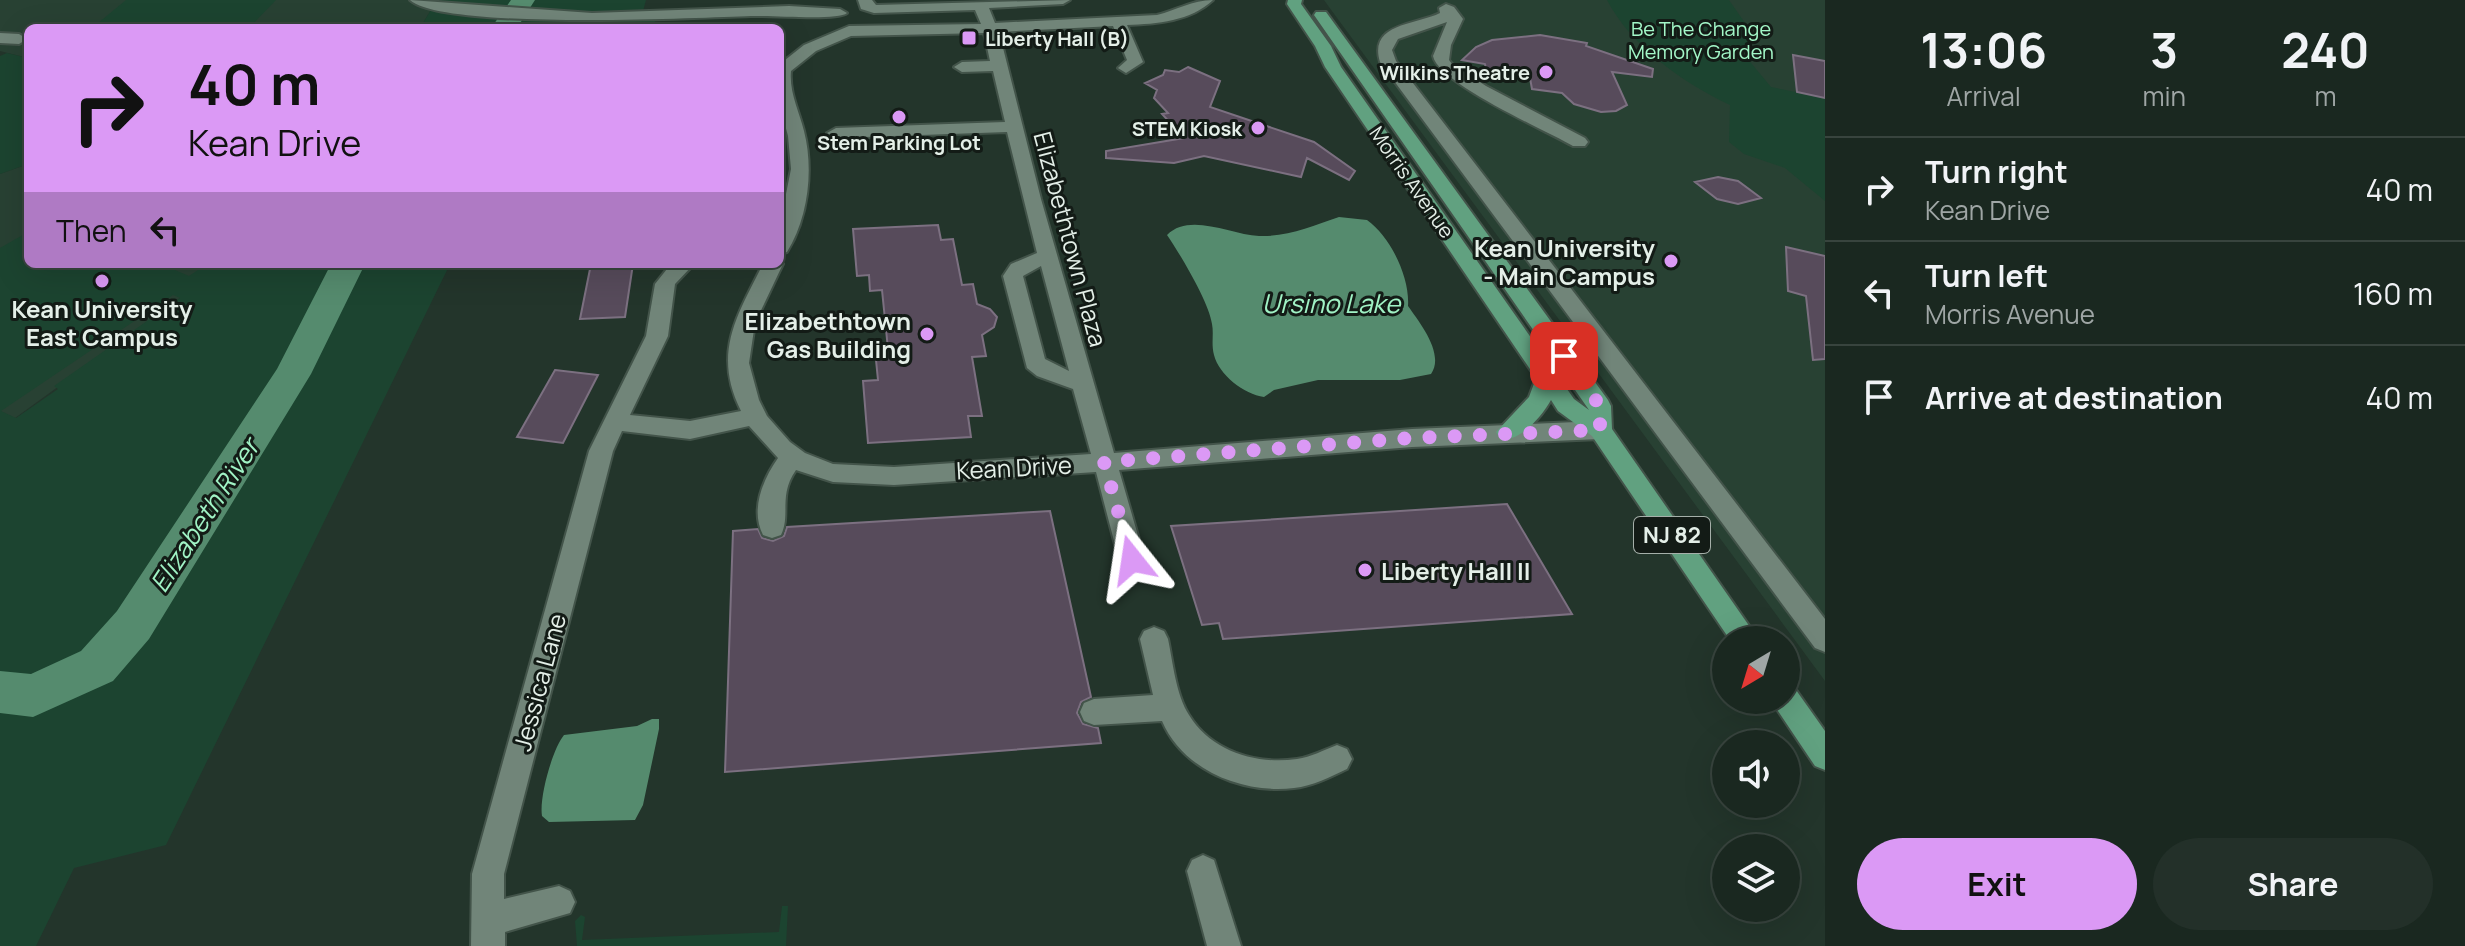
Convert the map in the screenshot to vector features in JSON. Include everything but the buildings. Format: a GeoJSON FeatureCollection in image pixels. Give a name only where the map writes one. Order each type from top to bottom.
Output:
{"type":"FeatureCollection","features":[{"type":"Feature","properties":{"kind":"main road","name":"Morris Avenue"},"geometry":{"type":"LineString","coordinates":[[1295,0],[1294,4],[1323,46],[1333,67],[1566,405],[1600,430],[1735,626]]}},
{"type":"Feature","properties":{"kind":"main road","name":"Morris Avenue"},"geometry":{"type":"LineString","coordinates":[[1307,0],[1331,29],[1600,406],[1600,430]]}},
{"type":"Feature","properties":{"kind":"main road"},"geometry":{"type":"LineString","coordinates":[[1508,432],[1539,401],[1547,377]]}},
{"type":"Feature","properties":{"kind":"main road"},"geometry":{"type":"LineString","coordinates":[[1796,714],[1825,756]]}},
{"type":"Feature","properties":{"kind":"street"},"geometry":{"type":"LineString","coordinates":[[417,0],[435,7],[592,17],[841,7],[849,31]]}},
{"type":"Feature","properties":{"kind":"street"},"geometry":{"type":"LineString","coordinates":[[865,0],[868,8],[898,4],[1063,0]]}},
{"type":"Feature","properties":{"kind":"street"},"geometry":{"type":"LineString","coordinates":[[784,68],[810,48],[849,31],[1119,23],[1169,17],[1206,0]]}},
{"type":"Feature","properties":{"kind":"street","name":"Elizabethtown Plaza"},"geometry":{"type":"LineString","coordinates":[[978,3],[990,28],[1013,127],[1132,560]]}},
{"type":"Feature","properties":{"kind":"street"},"geometry":{"type":"LineString","coordinates":[[1444,5],[1456,19],[1440,58],[1442,65],[1476,88],[1579,142]]}},
{"type":"Feature","properties":{"kind":"street"},"geometry":{"type":"LineString","coordinates":[[1444,5],[1447,16],[1439,22],[1389,36],[1383,43],[1382,51],[1388,62],[1825,640]]}},
{"type":"Feature","properties":{"kind":"street"},"geometry":{"type":"LineString","coordinates":[[1119,23],[1135,62],[1126,68]]}},
{"type":"Feature","properties":{"kind":"street"},"geometry":{"type":"LineString","coordinates":[[0,38],[19,39]]}},
{"type":"Feature","properties":{"kind":"street"},"geometry":{"type":"LineString","coordinates":[[962,67],[999,66]]}},
{"type":"Feature","properties":{"kind":"street"},"geometry":{"type":"LineString","coordinates":[[784,99],[792,118],[801,168],[799,199],[784,238]]}},
{"type":"Feature","properties":{"kind":"street"},"geometry":{"type":"LineString","coordinates":[[836,133],[1013,127]]}},
{"type":"Feature","properties":{"kind":"street"},"geometry":{"type":"LineString","coordinates":[[1049,255],[1018,268],[1013,276],[1035,363],[1045,371],[1083,384]]}},
{"type":"Feature","properties":{"kind":"street","name":"Jessica Lane"},"geometry":{"type":"LineString","coordinates":[[488,933],[490,863],[601,451],[657,336],[665,284],[679,268]]}},
{"type":"Feature","properties":{"kind":"street","name":"Kean Drive"},"geometry":{"type":"LineString","coordinates":[[771,268],[743,328],[739,345],[742,382],[747,402],[764,428],[793,456],[814,468],[854,475],[894,476],[1508,432],[1600,430]]}},
{"type":"Feature","properties":{"kind":"street"},"geometry":{"type":"LineString","coordinates":[[615,422],[690,430],[756,416]]}},
{"type":"Feature","properties":{"kind":"street"},"geometry":{"type":"LineString","coordinates":[[772,528],[770,494],[779,474],[793,456]]}},
{"type":"Feature","properties":{"kind":"street"},"geometry":{"type":"LineString","coordinates":[[1154,639],[1176,722],[1196,747],[1215,760],[1238,770],[1259,773],[1308,772],[1337,759]]}},
{"type":"Feature","properties":{"kind":"street"},"geometry":{"type":"LineString","coordinates":[[1094,712],[1172,707]]}},
{"type":"Feature","properties":{"kind":"street"},"geometry":{"type":"LineString","coordinates":[[1203,871],[1224,946]]}},
{"type":"Feature","properties":{"kind":"street"},"geometry":{"type":"LineString","coordinates":[[488,933],[559,902]]}},
{"type":"Feature","properties":{"kind":"shaded area"},"geometry":{"type":"Polygon","coordinates":[[[0,0],[437,0],[422,24],[24,24],[24,57],[0,51],[0,43],[4,40],[0,39],[0,0]]]}},
{"type":"Feature","properties":{"kind":"shaded area","name":"Kean University - Main Campus"},"geometry":{"type":"Polygon","coordinates":[[[1324,0],[1825,0],[1825,681],[1800,647],[1800,626],[1785,626],[1324,0]]]}},
{"type":"Feature","properties":{"kind":"shaded area","name":"Kean University East Campus"},"geometry":{"type":"Polygon","coordinates":[[[24,165],[24,268],[221,268],[15,418],[0,411],[0,174],[24,165]]]}},
{"type":"Feature","properties":{"kind":"green space"},"geometry":{"type":"Polygon","coordinates":[[[126,0],[276,0],[253,24],[97,24],[126,0]]]}},
{"type":"Feature","properties":{"kind":"green space"},"geometry":{"type":"Polygon","coordinates":[[[437,0],[646,0],[642,15],[655,14],[655,24],[422,24],[437,0]]]}},
{"type":"Feature","properties":{"kind":"green space","name":"Be The Change Memory Garden"},"geometry":{"type":"Polygon","coordinates":[[[1607,0],[1729,0],[1757,40],[1741,47],[1742,52],[1771,87],[1825,98],[1825,201],[1785,168],[1744,154],[1729,142],[1730,105],[1694,86],[1660,62],[1630,33],[1607,0]]]}},
{"type":"Feature","properties":{"kind":"green space"},"geometry":{"type":"Polygon","coordinates":[[[7,53],[24,57],[24,165],[0,174],[0,56],[7,53]]]}},
{"type":"Feature","properties":{"kind":"green space"},"geometry":{"type":"Polygon","coordinates":[[[24,234],[24,268],[170,268],[189,276],[201,268],[448,268],[166,845],[74,868],[36,946],[0,946],[0,248],[24,234]],[[173,295],[1,411],[16,418],[58,389],[54,386],[180,298],[173,295]]]}},
{"type":"Feature","properties":{"kind":"green space"},"geometry":{"type":"Polygon","coordinates":[[[782,906],[788,906],[786,946],[577,946],[575,921],[581,915],[585,917],[582,940],[779,932],[782,906]]]}},
{"type":"Feature","properties":{"kind":"water","name":"Ursino Lake"},"geometry":{"type":"Polygon","coordinates":[[[1339,217],[1367,220],[1391,247],[1406,283],[1408,306],[1433,348],[1435,366],[1431,374],[1400,380],[1318,380],[1274,390],[1264,397],[1248,392],[1221,370],[1213,351],[1212,324],[1206,303],[1167,235],[1176,228],[1199,225],[1248,235],[1280,235],[1339,217]]]}},
{"type":"Feature","properties":{"kind":"water"},"geometry":{"type":"Polygon","coordinates":[[[659,719],[659,729],[643,805],[635,820],[549,822],[542,816],[547,774],[564,735],[637,726],[659,719]]]}},
{"type":"Feature","properties":{"kind":"waterway","name":"Elizabeth River"},"geometry":{"type":"LineString","coordinates":[[507,24],[523,0]]}},
{"type":"Feature","properties":{"kind":"waterway","name":"Elizabeth River"},"geometry":{"type":"LineString","coordinates":[[0,692],[33,696],[97,666],[133,625],[293,374],[346,268]]}},
{"type":"Feature","properties":{"kind":"place","name":"Liberty Hall (B)"},"geometry":{"type":"Point","coordinates":[969,38]}},
{"type":"Feature","properties":{"kind":"place","name":"Wilkins Theatre"},"geometry":{"type":"Point","coordinates":[1546,72]}},
{"type":"Feature","properties":{"kind":"place","name":"Stem Parking Lot"},"geometry":{"type":"Point","coordinates":[899,117]}},
{"type":"Feature","properties":{"kind":"place","name":"STEM Kiosk"},"geometry":{"type":"Point","coordinates":[1258,128]}},
{"type":"Feature","properties":{"kind":"place","name":"Kean University - Main Campus"},"geometry":{"type":"Point","coordinates":[1671,261]}},
{"type":"Feature","properties":{"kind":"place","name":"Kean University East Campus"},"geometry":{"type":"Point","coordinates":[102,281]}},
{"type":"Feature","properties":{"kind":"place","name":"Elizabethtown Gas Building"},"geometry":{"type":"Point","coordinates":[927,334]}},
{"type":"Feature","properties":{"kind":"place","name":"Liberty Hall II"},"geometry":{"type":"Point","coordinates":[1365,570]}},
{"type":"Feature","properties":{"kind":"route"},"geometry":{"type":"LineString","coordinates":[[1132,560],[1104,462],[1412,438],[1600,430],[1600,406],[1564,356]]}}]}
